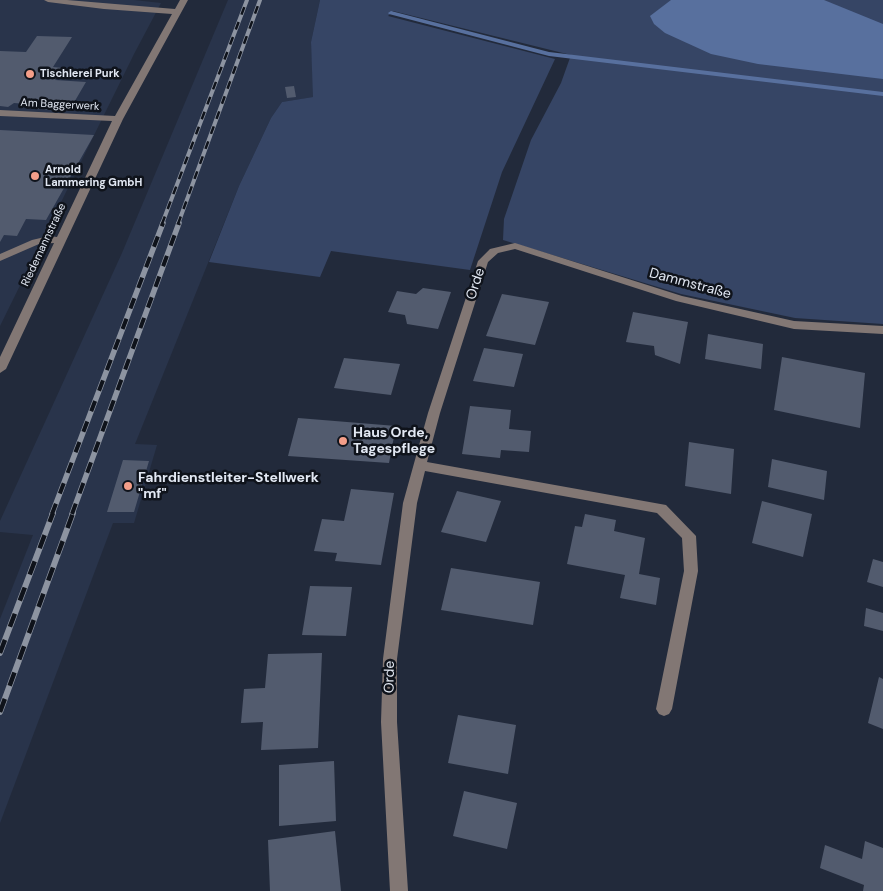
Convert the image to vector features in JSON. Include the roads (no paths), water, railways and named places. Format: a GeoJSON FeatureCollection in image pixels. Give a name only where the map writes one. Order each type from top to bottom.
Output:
{"type":"FeatureCollection","features":[{"type":"Feature","properties":{"kind":"street"},"geometry":{"type":"LineString","coordinates":[[48,0],[104,7],[177,12]]}},
{"type":"Feature","properties":{"kind":"street","name":"Riedemannstraße"},"geometry":{"type":"LineString","coordinates":[[0,369],[118,119],[184,0]]}},
{"type":"Feature","properties":{"kind":"street","name":"Am Baggerwerk"},"geometry":{"type":"LineString","coordinates":[[0,113],[118,119]]}},
{"type":"Feature","properties":{"kind":"street"},"geometry":{"type":"LineString","coordinates":[[0,258],[36,242],[49,239],[60,240]]}},
{"type":"Feature","properties":{"kind":"street","name":"Dammstraße"},"geometry":{"type":"LineString","coordinates":[[494,251],[515,246],[680,299],[794,325],[883,330]]}},
{"type":"Feature","properties":{"kind":"street","name":"Orde"},"geometry":{"type":"LineString","coordinates":[[399,891],[389,722],[390,659],[410,503],[419,465],[484,261],[494,251]]}},
{"type":"Feature","properties":{"kind":"street"},"geometry":{"type":"LineString","coordinates":[[419,465],[661,509],[689,536],[691,571],[664,709]]}},
{"type":"Feature","properties":{"kind":"waterway"},"geometry":{"type":"LineString","coordinates":[[391,13],[549,54],[883,94]]}},
{"type":"Feature","properties":{"kind":"railway"},"geometry":{"type":"LineString","coordinates":[[162,224],[247,0]]}},
{"type":"Feature","properties":{"kind":"railway"},"geometry":{"type":"LineString","coordinates":[[178,224],[260,0]]}},
{"type":"Feature","properties":{"kind":"railway"},"geometry":{"type":"LineString","coordinates":[[52,514],[163,223]]}},
{"type":"Feature","properties":{"kind":"railway"},"geometry":{"type":"LineString","coordinates":[[72,514],[179,223]]}},
{"type":"Feature","properties":{"kind":"railway"},"geometry":{"type":"LineString","coordinates":[[0,653],[53,513]]}},
{"type":"Feature","properties":{"kind":"railway"},"geometry":{"type":"LineString","coordinates":[[0,712],[73,513]]}},
{"type":"Feature","properties":{"kind":"place","name":"Tischlerei Purk"},"geometry":{"type":"Point","coordinates":[30,74]}},
{"type":"Feature","properties":{"kind":"place","name":"Arnold Lammering GmbH"},"geometry":{"type":"Point","coordinates":[35,176]}},
{"type":"Feature","properties":{"kind":"place","name":"Haus Orde, Tagespflege"},"geometry":{"type":"Point","coordinates":[343,441]}},
{"type":"Feature","properties":{"kind":"place","name":"Fahrdienstleiter-Stellwerk \"mf\""},"geometry":{"type":"Point","coordinates":[128,486]}}]}
